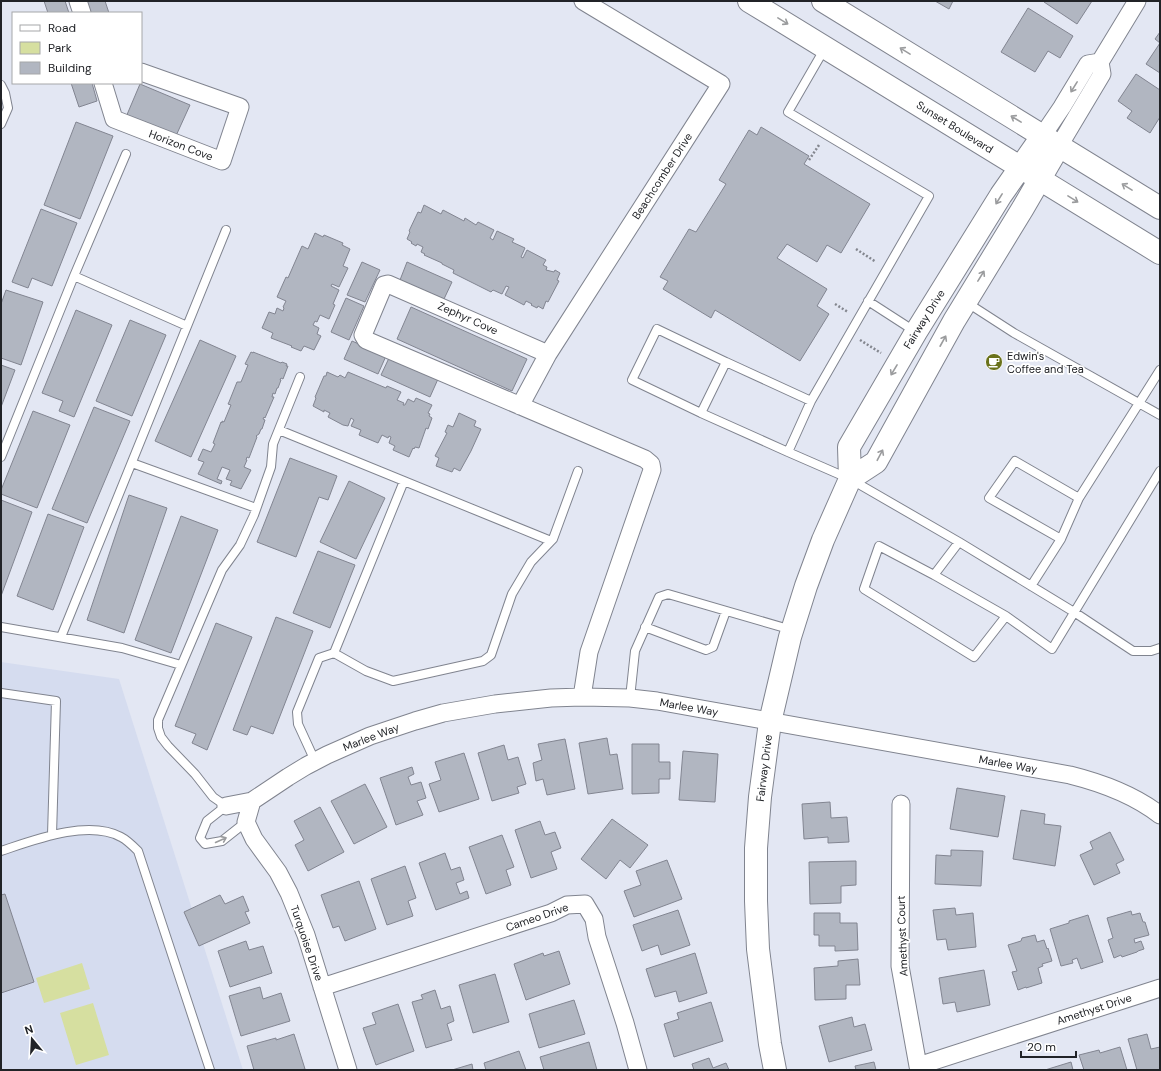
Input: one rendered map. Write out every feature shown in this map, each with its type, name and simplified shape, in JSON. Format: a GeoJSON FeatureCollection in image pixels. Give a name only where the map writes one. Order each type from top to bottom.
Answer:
{"type":"FeatureCollection","features":[{"type":"Feature","properties":{"kind":"street"},"geometry":{"type":"LineString","coordinates":[[78,1],[82,12]]}},
{"type":"Feature","properties":{"kind":"street","name":"Beachcomber Drive"},"geometry":{"type":"LineString","coordinates":[[520,406],[548,354],[721,84],[583,1]]}},
{"type":"Feature","properties":{"kind":"street","name":"Sunset Boulevard"},"geometry":{"type":"LineString","coordinates":[[749,1],[1160,253]]}},
{"type":"Feature","properties":{"kind":"street"},"geometry":{"type":"LineString","coordinates":[[823,1],[1160,208]]}},
{"type":"Feature","properties":{"kind":"street"},"geometry":{"type":"LineString","coordinates":[[850,479],[876,462],[965,302],[1040,179],[1062,107],[1088,64],[1100,62],[1137,1]]}},
{"type":"Feature","properties":{"kind":"street","name":"Horizon Cove"},"geometry":{"type":"LineString","coordinates":[[103,84],[114,119],[222,161],[240,107],[142,72]]}},
{"type":"Feature","properties":{"kind":"street","name":"Fairway Drive"},"geometry":{"type":"LineString","coordinates":[[774,1070],[758,949],[756,848],[760,797],[770,722],[793,630],[806,586],[822,540],[850,479],[849,448],[916,332],[1001,195],[1021,167],[1051,140]]}},
{"type":"Feature","properties":{"kind":"street","name":"Zephyr Cove"},"geometry":{"type":"LineString","coordinates":[[520,406],[366,340],[362,335],[384,285],[388,284],[548,354]]}},
{"type":"Feature","properties":{"kind":"street"},"geometry":{"type":"LineString","coordinates":[[520,406],[645,459],[651,464],[652,470],[589,652],[582,697]]}},
{"type":"Feature","properties":{"kind":"street","name":"Marlee Way"},"geometry":{"type":"LineString","coordinates":[[226,806],[252,801],[315,761],[370,736],[415,721],[443,713],[495,704],[551,698],[582,697],[630,698],[686,706],[1070,775],[1119,791],[1134,798],[1160,815]]}},
{"type":"Feature","properties":{"kind":"street"},"geometry":{"type":"LineString","coordinates":[[246,822],[252,801]]}},
{"type":"Feature","properties":{"kind":"street","name":"Amethyst Court"},"geometry":{"type":"LineString","coordinates":[[901,804],[900,966],[918,1068]]}},
{"type":"Feature","properties":{"kind":"street","name":"Turquoise Drive"},"geometry":{"type":"LineString","coordinates":[[246,822],[254,839],[278,872],[289,893],[306,935],[348,1070]]}},
{"type":"Feature","properties":{"kind":"street","name":"Cameo Drive"},"geometry":{"type":"LineString","coordinates":[[322,987],[551,913],[567,905],[585,904],[594,919],[597,937],[625,1023],[638,1070]]}},
{"type":"Feature","properties":{"kind":"street","name":"Amethyst Drive"},"geometry":{"type":"LineString","coordinates":[[918,1068],[1160,988]]}},
{"type":"Feature","properties":{"kind":"lane"},"geometry":{"type":"LineString","coordinates":[[788,452],[811,401],[930,196],[788,112],[826,48]]}},
{"type":"Feature","properties":{"kind":"lane"},"geometry":{"type":"LineString","coordinates":[[1,85],[5,93],[8,108],[1,124]]}},
{"type":"Feature","properties":{"kind":"lane"},"geometry":{"type":"LineString","coordinates":[[1,456],[74,276],[126,154]]}},
{"type":"Feature","properties":{"kind":"lane"},"geometry":{"type":"LineString","coordinates":[[62,637],[226,230]]}},
{"type":"Feature","properties":{"kind":"lane"},"geometry":{"type":"LineString","coordinates":[[74,276],[187,326]]}},
{"type":"Feature","properties":{"kind":"lane"},"geometry":{"type":"LineString","coordinates":[[868,301],[916,332]]}},
{"type":"Feature","properties":{"kind":"lane"},"geometry":{"type":"LineString","coordinates":[[965,302],[1014,333],[1160,415]]}},
{"type":"Feature","properties":{"kind":"lane"},"geometry":{"type":"LineString","coordinates":[[811,401],[656,329],[632,380],[701,413],[850,479],[959,542],[1074,612],[1133,651],[1151,651],[1160,648]]}},
{"type":"Feature","properties":{"kind":"lane"},"geometry":{"type":"LineString","coordinates":[[701,413],[726,362]]}},
{"type":"Feature","properties":{"kind":"lane"},"geometry":{"type":"LineString","coordinates":[[1031,586],[1061,539],[1079,498],[1160,370]]}},
{"type":"Feature","properties":{"kind":"lane"},"geometry":{"type":"LineString","coordinates":[[246,822],[222,841],[205,844],[200,838],[207,821],[226,806],[213,798],[195,774],[168,746],[161,737],[158,728],[158,720],[222,570],[240,545],[256,508],[271,467],[273,444],[300,377]]}},
{"type":"Feature","properties":{"kind":"lane"},"geometry":{"type":"LineString","coordinates":[[279,430],[551,541]]}},
{"type":"Feature","properties":{"kind":"lane"},"geometry":{"type":"LineString","coordinates":[[1061,539],[989,498],[1014,461],[1079,498]]}},
{"type":"Feature","properties":{"kind":"lane"},"geometry":{"type":"LineString","coordinates":[[132,463],[256,508]]}},
{"type":"Feature","properties":{"kind":"lane"},"geometry":{"type":"LineString","coordinates":[[315,761],[298,724],[298,712],[319,658],[334,653],[366,671],[393,681],[483,661],[491,655],[516,588],[531,562],[553,539],[578,471]]}},
{"type":"Feature","properties":{"kind":"lane"},"geometry":{"type":"LineString","coordinates":[[1006,616],[974,657],[864,589],[879,546],[1006,616],[1052,650],[1160,471]]}},
{"type":"Feature","properties":{"kind":"lane"},"geometry":{"type":"LineString","coordinates":[[334,653],[404,481]]}},
{"type":"Feature","properties":{"kind":"lane"},"geometry":{"type":"LineString","coordinates":[[934,575],[959,542]]}},
{"type":"Feature","properties":{"kind":"lane"},"geometry":{"type":"LineString","coordinates":[[630,698],[635,651],[659,597],[668,594],[793,630]]}},
{"type":"Feature","properties":{"kind":"lane"},"geometry":{"type":"LineString","coordinates":[[645,627],[706,650],[713,648],[726,610]]}},
{"type":"Feature","properties":{"kind":"lane"},"geometry":{"type":"LineString","coordinates":[[1,626],[122,648],[181,665]]}},
{"type":"Feature","properties":{"kind":"lane"},"geometry":{"type":"LineString","coordinates":[[1,693],[56,701],[52,835]]}},
{"type":"Feature","properties":{"kind":"lane"},"geometry":{"type":"LineString","coordinates":[[1,851],[52,835],[82,830],[105,831],[122,837],[138,851],[210,1070]]}},
{"type":"Feature","properties":{"kind":"path"},"geometry":{"type":"LineString","coordinates":[[810,160],[825,134]]}},
{"type":"Feature","properties":{"kind":"path"},"geometry":{"type":"LineString","coordinates":[[856,249],[887,268]]}},
{"type":"Feature","properties":{"kind":"path"},"geometry":{"type":"LineString","coordinates":[[870,346],[882,354]]}},
{"type":"Feature","properties":{"kind":"shaded area"},"geometry":{"type":"Polygon","coordinates":[[[1,662],[119,679],[243,1070],[1,1070],[1,662]]]}},
{"type":"Feature","properties":{"kind":"green space"},"geometry":{"type":"Polygon","coordinates":[[[82,963],[90,989],[44,1003],[36,978],[82,963]]]}},
{"type":"Feature","properties":{"kind":"green space"},"geometry":{"type":"Polygon","coordinates":[[[93,1003],[109,1055],[76,1065],[60,1013],[93,1003]]]}},
{"type":"Feature","properties":{"kind":"building"},"geometry":{"type":"Polygon","coordinates":[[[44,1],[65,1],[69,12],[48,12],[44,1]]]}},
{"type":"Feature","properties":{"kind":"building"},"geometry":{"type":"Polygon","coordinates":[[[85,1],[105,1],[109,12],[89,12],[85,1]]]}},
{"type":"Feature","properties":{"kind":"building"},"geometry":{"type":"Polygon","coordinates":[[[935,1],[953,1],[949,9],[935,1]]]}},
{"type":"Feature","properties":{"kind":"building"},"geometry":{"type":"Polygon","coordinates":[[[1044,1],[1092,1],[1077,24],[1044,1]]]}},
{"type":"Feature","properties":{"kind":"building"},"geometry":{"type":"Polygon","coordinates":[[[1028,8],[1073,36],[1060,58],[1048,51],[1035,72],[1001,52],[1028,8]]]}},
{"type":"Feature","properties":{"kind":"building"},"geometry":{"type":"Polygon","coordinates":[[[1160,32],[1160,43],[1155,39],[1160,32]]]}},
{"type":"Feature","properties":{"kind":"building"},"geometry":{"type":"Polygon","coordinates":[[[1160,43],[1160,73],[1146,64],[1160,43]]]}},
{"type":"Feature","properties":{"kind":"building"},"geometry":{"type":"Polygon","coordinates":[[[1136,74],[1160,90],[1160,117],[1150,133],[1127,118],[1132,111],[1118,101],[1136,74]]]}},
{"type":"Feature","properties":{"kind":"building"},"geometry":{"type":"Polygon","coordinates":[[[71,84],[92,84],[97,101],[79,107],[71,84]]]}},
{"type":"Feature","properties":{"kind":"building"},"geometry":{"type":"Polygon","coordinates":[[[140,84],[190,105],[175,138],[126,117],[140,84]]]}},
{"type":"Feature","properties":{"kind":"building"},"geometry":{"type":"Polygon","coordinates":[[[76,122],[113,136],[80,219],[44,205],[76,122]]]}},
{"type":"Feature","properties":{"kind":"building"},"geometry":{"type":"Polygon","coordinates":[[[761,127],[809,156],[804,164],[870,204],[841,253],[827,245],[817,262],[787,244],[777,258],[827,289],[817,306],[829,314],[800,361],[715,310],[711,318],[663,289],[668,281],[660,277],[689,229],[696,232],[726,184],[719,180],[749,130],[757,135],[761,127]]]}},
{"type":"Feature","properties":{"kind":"building"},"geometry":{"type":"Polygon","coordinates":[[[424,205],[441,214],[443,210],[464,221],[465,218],[476,225],[478,222],[494,230],[490,238],[493,240],[497,231],[514,239],[512,242],[525,248],[521,257],[523,258],[527,250],[546,260],[543,265],[547,267],[546,270],[554,272],[555,270],[560,273],[557,280],[559,281],[548,302],[546,301],[543,309],[538,306],[537,308],[526,301],[524,305],[505,295],[509,287],[506,286],[502,294],[493,290],[491,292],[453,273],[454,270],[424,255],[425,254],[421,252],[423,247],[417,244],[416,246],[407,239],[418,212],[421,213],[424,205]]]}},
{"type":"Feature","properties":{"kind":"building"},"geometry":{"type":"Polygon","coordinates":[[[41,209],[77,223],[52,286],[32,278],[28,288],[12,282],[41,209]]]}},
{"type":"Feature","properties":{"kind":"building"},"geometry":{"type":"Polygon","coordinates":[[[315,233],[343,243],[342,245],[350,249],[343,266],[348,268],[339,287],[332,284],[331,286],[339,290],[329,319],[320,315],[317,322],[315,321],[313,325],[319,328],[317,334],[321,336],[314,350],[304,346],[301,351],[271,338],[273,333],[262,328],[269,312],[275,314],[277,308],[283,311],[286,301],[277,297],[286,277],[288,278],[302,246],[308,249],[315,233]]]}},
{"type":"Feature","properties":{"kind":"building"},"geometry":{"type":"Polygon","coordinates":[[[362,262],[380,270],[365,302],[347,295],[362,262]]]}},
{"type":"Feature","properties":{"kind":"building"},"geometry":{"type":"Polygon","coordinates":[[[407,262],[452,282],[444,299],[400,280],[407,262]]]}},
{"type":"Feature","properties":{"kind":"building"},"geometry":{"type":"Polygon","coordinates":[[[6,290],[43,302],[21,365],[1,358],[1,304],[6,290]]]}},
{"type":"Feature","properties":{"kind":"building"},"geometry":{"type":"Polygon","coordinates":[[[346,298],[364,306],[349,340],[331,332],[346,298]]]}},
{"type":"Feature","properties":{"kind":"building"},"geometry":{"type":"Polygon","coordinates":[[[411,307],[527,359],[512,391],[397,339],[411,307]]]}},
{"type":"Feature","properties":{"kind":"building"},"geometry":{"type":"Polygon","coordinates":[[[76,310],[112,325],[74,417],[59,411],[63,401],[42,393],[76,310]]]}},
{"type":"Feature","properties":{"kind":"building"},"geometry":{"type":"Polygon","coordinates":[[[130,320],[166,335],[132,416],[96,401],[130,320]]]}},
{"type":"Feature","properties":{"kind":"building"},"geometry":{"type":"Polygon","coordinates":[[[200,340],[236,356],[191,457],[155,441],[200,340]]]}},
{"type":"Feature","properties":{"kind":"building"},"geometry":{"type":"Polygon","coordinates":[[[352,341],[386,356],[378,374],[344,359],[352,341]]]}},
{"type":"Feature","properties":{"kind":"building"},"geometry":{"type":"Polygon","coordinates":[[[251,352],[281,363],[282,362],[288,366],[283,379],[281,378],[280,380],[275,394],[273,393],[272,397],[274,397],[265,418],[264,417],[263,419],[265,420],[262,429],[256,436],[257,437],[249,458],[247,457],[244,467],[251,470],[241,489],[230,485],[232,481],[226,479],[230,470],[222,467],[217,479],[222,481],[221,484],[198,474],[204,462],[198,460],[203,449],[211,452],[215,444],[213,443],[221,422],[224,422],[231,405],[228,404],[237,382],[241,382],[248,365],[245,364],[251,352]]]}},
{"type":"Feature","properties":{"kind":"building"},"geometry":{"type":"Polygon","coordinates":[[[389,358],[438,379],[430,397],[381,375],[389,358]]]}},
{"type":"Feature","properties":{"kind":"building"},"geometry":{"type":"Polygon","coordinates":[[[1,365],[15,370],[1,407],[1,365]]]}},
{"type":"Feature","properties":{"kind":"building"},"geometry":{"type":"Polygon","coordinates":[[[327,372],[338,377],[340,375],[345,378],[348,372],[386,388],[387,386],[401,392],[397,400],[404,403],[403,405],[405,405],[408,399],[414,402],[416,398],[432,405],[428,413],[432,418],[428,429],[426,428],[419,448],[413,448],[409,457],[393,450],[395,446],[389,443],[391,437],[389,436],[388,438],[382,435],[378,443],[359,435],[361,430],[351,426],[354,420],[351,418],[348,426],[343,425],[328,417],[330,413],[324,410],[324,412],[313,406],[315,397],[327,372]]]}},
{"type":"Feature","properties":{"kind":"building"},"geometry":{"type":"Polygon","coordinates":[[[94,407],[130,421],[87,523],[52,509],[94,407]]]}},
{"type":"Feature","properties":{"kind":"building"},"geometry":{"type":"Polygon","coordinates":[[[33,411],[70,425],[37,508],[1,494],[1,490],[33,411]]]}},
{"type":"Feature","properties":{"kind":"building"},"geometry":{"type":"Polygon","coordinates":[[[459,413],[476,421],[474,426],[481,429],[460,471],[454,468],[452,472],[436,466],[439,458],[435,456],[447,433],[445,432],[448,425],[453,427],[459,413]]]}},
{"type":"Feature","properties":{"kind":"building"},"geometry":{"type":"Polygon","coordinates":[[[290,458],[337,476],[328,500],[319,497],[296,557],[257,542],[290,458]]]}},
{"type":"Feature","properties":{"kind":"building"},"geometry":{"type":"Polygon","coordinates":[[[349,481],[385,498],[356,559],[320,542],[349,481]]]}},
{"type":"Feature","properties":{"kind":"building"},"geometry":{"type":"Polygon","coordinates":[[[129,495],[167,508],[124,633],[87,620],[129,495]]]}},
{"type":"Feature","properties":{"kind":"building"},"geometry":{"type":"Polygon","coordinates":[[[1,500],[32,512],[1,596],[1,500]]]}},
{"type":"Feature","properties":{"kind":"building"},"geometry":{"type":"Polygon","coordinates":[[[48,514],[84,527],[53,610],[17,596],[48,514]]]}},
{"type":"Feature","properties":{"kind":"building"},"geometry":{"type":"Polygon","coordinates":[[[181,516],[218,530],[171,653],[135,640],[181,516]]]}},
{"type":"Feature","properties":{"kind":"building"},"geometry":{"type":"Polygon","coordinates":[[[318,551],[355,565],[330,628],[293,613],[318,551]]]}},
{"type":"Feature","properties":{"kind":"building"},"geometry":{"type":"Polygon","coordinates":[[[276,617],[313,631],[273,734],[251,726],[247,735],[233,730],[276,617]]]}},
{"type":"Feature","properties":{"kind":"building"},"geometry":{"type":"Polygon","coordinates":[[[216,623],[252,637],[207,750],[192,743],[196,734],[175,726],[216,623]]]}},
{"type":"Feature","properties":{"kind":"building"},"geometry":{"type":"Polygon","coordinates":[[[607,738],[610,755],[617,754],[623,789],[588,794],[579,743],[607,738]]]}},
{"type":"Feature","properties":{"kind":"building"},"geometry":{"type":"Polygon","coordinates":[[[565,739],[575,789],[547,795],[543,779],[536,781],[533,763],[542,760],[538,744],[565,739]]]}},
{"type":"Feature","properties":{"kind":"building"},"geometry":{"type":"Polygon","coordinates":[[[632,744],[659,744],[659,762],[670,762],[670,779],[659,779],[659,793],[632,794],[632,744]]]}},
{"type":"Feature","properties":{"kind":"building"},"geometry":{"type":"Polygon","coordinates":[[[504,745],[508,760],[518,757],[526,784],[517,787],[519,793],[492,801],[478,753],[504,745]]]}},
{"type":"Feature","properties":{"kind":"building"},"geometry":{"type":"Polygon","coordinates":[[[683,751],[718,754],[715,802],[679,800],[683,751]]]}},
{"type":"Feature","properties":{"kind":"building"},"geometry":{"type":"Polygon","coordinates":[[[464,753],[479,799],[439,812],[429,784],[441,780],[435,762],[464,753]]]}},
{"type":"Feature","properties":{"kind":"building"},"geometry":{"type":"Polygon","coordinates":[[[412,767],[414,774],[408,777],[411,785],[421,782],[426,798],[417,801],[423,815],[396,825],[380,778],[412,767]]]}},
{"type":"Feature","properties":{"kind":"building"},"geometry":{"type":"Polygon","coordinates":[[[365,784],[387,827],[354,844],[331,801],[365,784]]]}},
{"type":"Feature","properties":{"kind":"building"},"geometry":{"type":"Polygon","coordinates":[[[957,788],[1005,796],[998,837],[950,829],[957,788]]]}},
{"type":"Feature","properties":{"kind":"building"},"geometry":{"type":"Polygon","coordinates":[[[830,802],[831,818],[847,817],[849,842],[828,843],[828,837],[804,839],[802,804],[830,802]]]}},
{"type":"Feature","properties":{"kind":"building"},"geometry":{"type":"Polygon","coordinates":[[[320,807],[344,852],[308,871],[295,845],[304,840],[294,821],[320,807]]]}},
{"type":"Feature","properties":{"kind":"building"},"geometry":{"type":"Polygon","coordinates":[[[1021,810],[1045,814],[1044,824],[1061,826],[1055,866],[1013,859],[1021,810]]]}},
{"type":"Feature","properties":{"kind":"building"},"geometry":{"type":"Polygon","coordinates":[[[612,819],[648,845],[630,868],[620,860],[606,879],[581,859],[612,819]]]}},
{"type":"Feature","properties":{"kind":"building"},"geometry":{"type":"Polygon","coordinates":[[[540,821],[545,835],[555,832],[561,848],[551,852],[557,869],[531,878],[515,830],[540,821]]]}},
{"type":"Feature","properties":{"kind":"building"},"geometry":{"type":"Polygon","coordinates":[[[1110,832],[1124,860],[1116,864],[1120,873],[1094,885],[1080,855],[1093,849],[1090,842],[1110,832]]]}},
{"type":"Feature","properties":{"kind":"building"},"geometry":{"type":"Polygon","coordinates":[[[502,835],[514,867],[506,870],[511,885],[486,894],[469,847],[502,835]]]}},
{"type":"Feature","properties":{"kind":"building"},"geometry":{"type":"Polygon","coordinates":[[[951,850],[983,851],[981,886],[935,884],[936,855],[951,856],[951,850]]]}},
{"type":"Feature","properties":{"kind":"building"},"geometry":{"type":"Polygon","coordinates":[[[445,853],[451,870],[460,867],[464,880],[456,883],[460,894],[467,891],[469,898],[436,910],[419,863],[445,853]]]}},
{"type":"Feature","properties":{"kind":"building"},"geometry":{"type":"Polygon","coordinates":[[[667,860],[682,899],[634,917],[624,891],[641,885],[636,871],[667,860]]]}},
{"type":"Feature","properties":{"kind":"building"},"geometry":{"type":"Polygon","coordinates":[[[856,861],[856,885],[841,886],[841,903],[810,904],[809,862],[856,861]]]}},
{"type":"Feature","properties":{"kind":"building"},"geometry":{"type":"Polygon","coordinates":[[[405,866],[416,898],[408,901],[413,916],[387,925],[371,879],[405,866]]]}},
{"type":"Feature","properties":{"kind":"building"},"geometry":{"type":"Polygon","coordinates":[[[359,881],[376,929],[345,941],[339,926],[333,928],[321,895],[359,881]]]}},
{"type":"Feature","properties":{"kind":"building"},"geometry":{"type":"Polygon","coordinates":[[[5,894],[34,982],[1,993],[1,895],[5,894]]]}},
{"type":"Feature","properties":{"kind":"building"},"geometry":{"type":"Polygon","coordinates":[[[220,895],[225,904],[243,896],[249,911],[245,912],[250,923],[199,946],[184,912],[220,895]]]}},
{"type":"Feature","properties":{"kind":"building"},"geometry":{"type":"Polygon","coordinates":[[[955,908],[956,915],[973,913],[976,947],[948,950],[946,939],[937,940],[933,910],[955,908]]]}},
{"type":"Feature","properties":{"kind":"building"},"geometry":{"type":"Polygon","coordinates":[[[678,910],[690,945],[661,955],[658,945],[642,951],[633,925],[678,910]]]}},
{"type":"Feature","properties":{"kind":"building"},"geometry":{"type":"Polygon","coordinates":[[[1131,911],[1132,915],[1140,913],[1143,922],[1145,922],[1149,935],[1134,939],[1135,943],[1141,941],[1144,949],[1122,957],[1121,955],[1114,958],[1108,940],[1113,938],[1107,918],[1131,911]]]}},
{"type":"Feature","properties":{"kind":"building"},"geometry":{"type":"Polygon","coordinates":[[[814,913],[840,913],[840,923],[857,923],[858,950],[835,951],[835,946],[819,946],[819,935],[814,935],[814,913]]]}},
{"type":"Feature","properties":{"kind":"building"},"geometry":{"type":"Polygon","coordinates":[[[1088,915],[1103,962],[1081,969],[1077,958],[1072,960],[1073,963],[1061,966],[1050,929],[1088,915]]]}},
{"type":"Feature","properties":{"kind":"building"},"geometry":{"type":"Polygon","coordinates":[[[1035,935],[1037,942],[1044,940],[1052,961],[1042,964],[1043,966],[1038,968],[1042,983],[1018,990],[1012,972],[1017,971],[1008,945],[1021,941],[1022,938],[1035,935]]]}},
{"type":"Feature","properties":{"kind":"building"},"geometry":{"type":"Polygon","coordinates":[[[246,941],[249,950],[263,946],[272,973],[230,987],[218,951],[246,941]]]}},
{"type":"Feature","properties":{"kind":"building"},"geometry":{"type":"Polygon","coordinates":[[[559,951],[570,984],[526,1000],[514,964],[543,953],[544,956],[559,951]]]}},
{"type":"Feature","properties":{"kind":"building"},"geometry":{"type":"Polygon","coordinates":[[[695,953],[707,993],[679,1002],[676,991],[655,997],[646,969],[695,953]]]}},
{"type":"Feature","properties":{"kind":"building"},"geometry":{"type":"Polygon","coordinates":[[[858,959],[860,985],[846,985],[846,999],[815,1000],[814,968],[838,966],[838,961],[858,959]]]}},
{"type":"Feature","properties":{"kind":"building"},"geometry":{"type":"Polygon","coordinates":[[[984,970],[990,1005],[957,1012],[955,1002],[943,1004],[939,978],[984,970]]]}},
{"type":"Feature","properties":{"kind":"building"},"geometry":{"type":"Polygon","coordinates":[[[495,974],[509,1022],[473,1033],[459,985],[495,974]]]}},
{"type":"Feature","properties":{"kind":"building"},"geometry":{"type":"Polygon","coordinates":[[[260,987],[263,999],[281,993],[290,1021],[241,1036],[229,996],[260,987]]]}},
{"type":"Feature","properties":{"kind":"building"},"geometry":{"type":"Polygon","coordinates":[[[435,990],[441,1009],[450,1006],[454,1021],[447,1024],[452,1040],[426,1048],[412,1002],[423,999],[421,995],[435,990]]]}},
{"type":"Feature","properties":{"kind":"building"},"geometry":{"type":"Polygon","coordinates":[[[574,1000],[585,1034],[539,1048],[529,1014],[574,1000]]]}},
{"type":"Feature","properties":{"kind":"building"},"geometry":{"type":"Polygon","coordinates":[[[711,1002],[723,1041],[674,1057],[664,1024],[679,1019],[677,1013],[711,1002]]]}},
{"type":"Feature","properties":{"kind":"building"},"geometry":{"type":"Polygon","coordinates":[[[398,1004],[414,1051],[376,1065],[363,1028],[376,1024],[372,1013],[398,1004]]]}},
{"type":"Feature","properties":{"kind":"building"},"geometry":{"type":"Polygon","coordinates":[[[852,1017],[854,1027],[865,1024],[872,1050],[829,1062],[819,1026],[852,1017]]]}},
{"type":"Feature","properties":{"kind":"building"},"geometry":{"type":"Polygon","coordinates":[[[294,1034],[305,1069],[254,1070],[247,1046],[276,1038],[276,1040],[294,1034]]]}},
{"type":"Feature","properties":{"kind":"building"},"geometry":{"type":"Polygon","coordinates":[[[1147,1034],[1151,1049],[1160,1047],[1160,1070],[1137,1070],[1128,1039],[1147,1034]]]}},
{"type":"Feature","properties":{"kind":"building"},"geometry":{"type":"Polygon","coordinates":[[[589,1042],[597,1070],[544,1070],[540,1057],[589,1042]]]}},
{"type":"Feature","properties":{"kind":"building"},"geometry":{"type":"Polygon","coordinates":[[[1120,1047],[1127,1070],[1084,1070],[1079,1055],[1099,1050],[1100,1053],[1120,1047]]]}},
{"type":"Feature","properties":{"kind":"building"},"geometry":{"type":"Polygon","coordinates":[[[519,1051],[526,1070],[486,1070],[484,1063],[519,1051]]]}},
{"type":"Feature","properties":{"kind":"building"},"geometry":{"type":"Polygon","coordinates":[[[709,1058],[713,1068],[726,1063],[729,1070],[694,1070],[692,1064],[709,1058]]]}},
{"type":"Feature","properties":{"kind":"building"},"geometry":{"type":"Polygon","coordinates":[[[874,1062],[876,1070],[856,1070],[855,1066],[874,1062]]]}},
{"type":"Feature","properties":{"kind":"building"},"geometry":{"type":"Polygon","coordinates":[[[1071,1062],[1073,1070],[1045,1070],[1071,1062]]]}},
{"type":"Feature","properties":{"kind":"building"},"geometry":{"type":"Polygon","coordinates":[[[472,1064],[473,1070],[452,1070],[472,1064]]]}},
{"type":"Feature","properties":{"kind":"place","name":"Edwin's Coffee and Tea"},"geometry":{"type":"Point","coordinates":[994,362]}}]}
